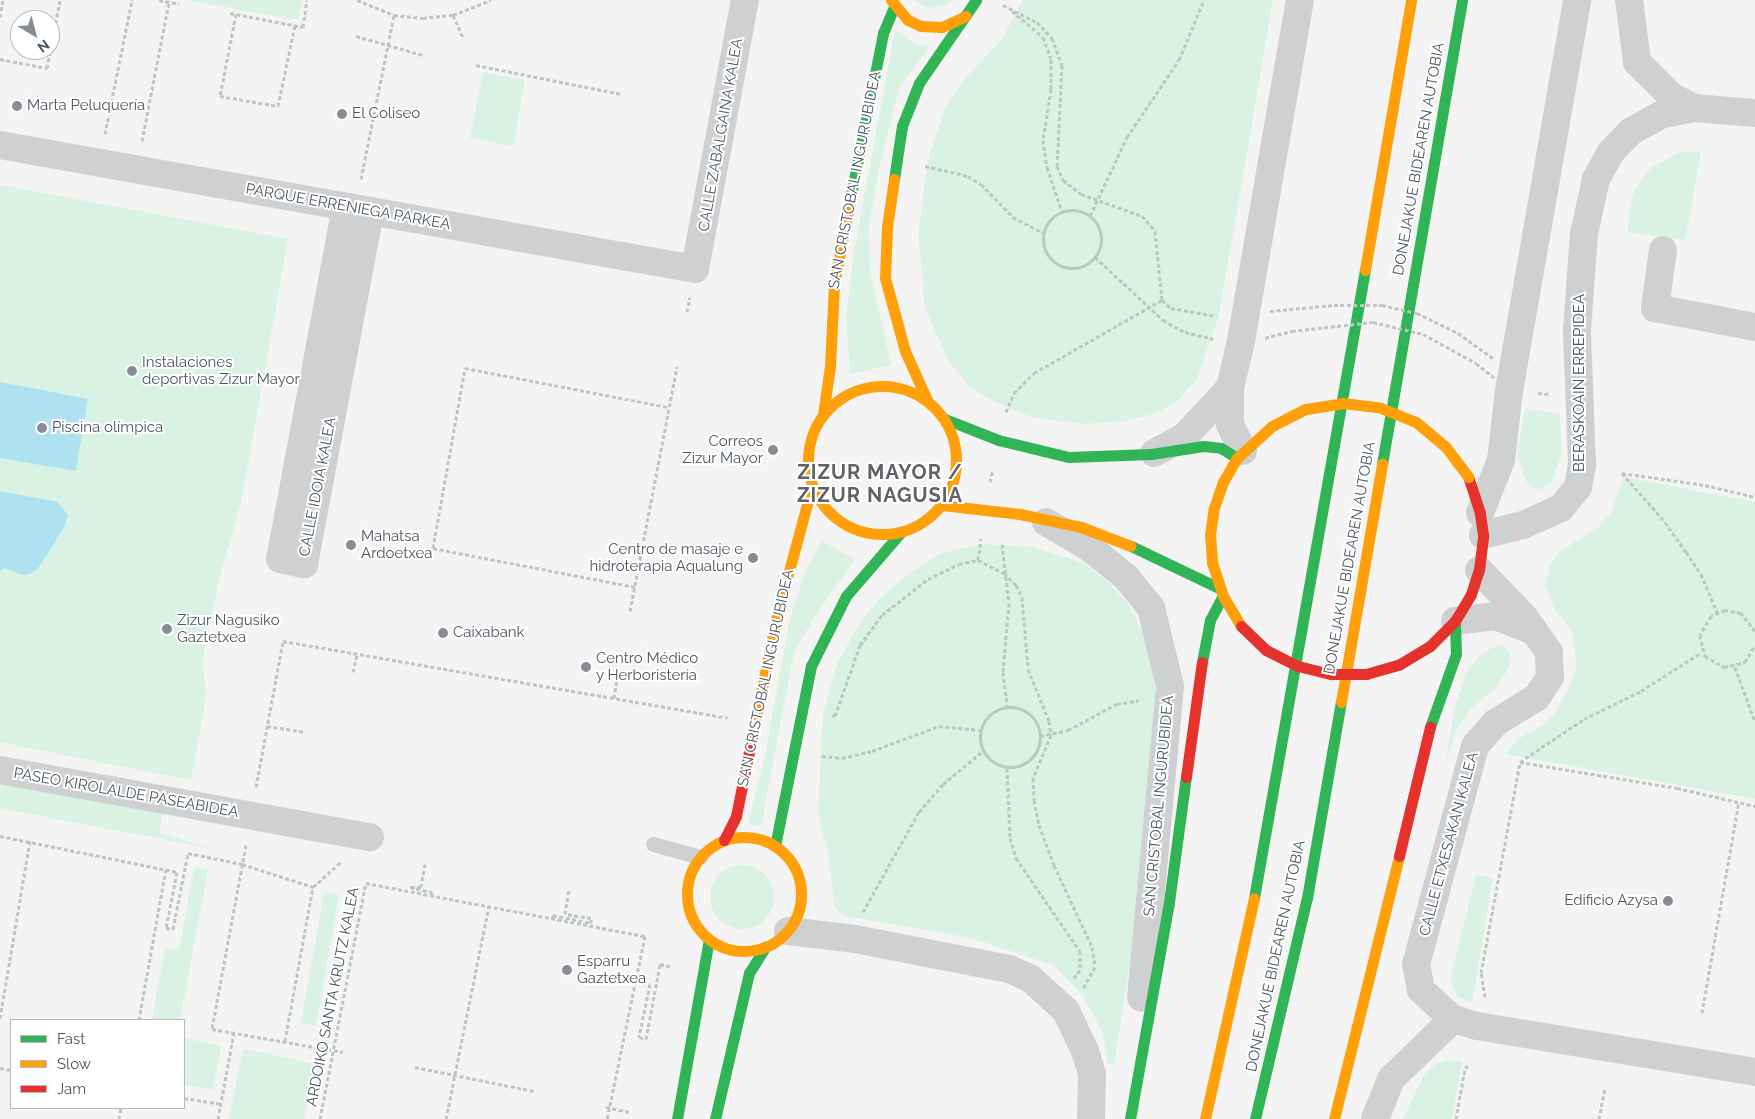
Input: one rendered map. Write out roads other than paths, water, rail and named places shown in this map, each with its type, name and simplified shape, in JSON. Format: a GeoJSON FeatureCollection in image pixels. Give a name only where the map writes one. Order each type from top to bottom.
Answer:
{"type":"FeatureCollection","features":[{"type":"Feature","properties":{"kind":"main road"},"geometry":{"type":"LineString","coordinates":[[927,400],[902,388],[877,386],[847,394],[823,415],[810,439],[808,468],[812,486],[826,510],[844,524],[869,534],[901,532],[928,519],[942,505],[956,470],[955,442],[945,419],[927,400],[905,351],[885,278],[887,226],[902,126],[919,83],[976,0]]}},
{"type":"Feature","properties":{"kind":"main road"},"geometry":{"type":"LineString","coordinates":[[1205,1119],[1266,841],[1411,0]]}},
{"type":"Feature","properties":{"kind":"main road","name":"DONEJAKUE BIDEAREN AUTOBIA"},"geometry":{"type":"LineString","coordinates":[[1255,1119],[1307,898],[1462,0]]}},
{"type":"Feature","properties":{"kind":"main road"},"geometry":{"type":"LineString","coordinates":[[893,3],[908,20],[921,26],[942,27],[966,16]]}},
{"type":"Feature","properties":{"kind":"main road","name":"SAN CRISTOBAL INGURUBIDEA"},"geometry":{"type":"LineString","coordinates":[[823,415],[830,366],[834,284],[883,33],[893,3]]}},
{"type":"Feature","properties":{"kind":"main road"},"geometry":{"type":"LineString","coordinates":[[1334,405],[1381,408],[1423,428],[1446,446],[1468,477],[1481,524],[1479,570],[1471,594],[1455,621],[1430,646],[1400,664],[1366,674],[1331,674],[1298,666],[1274,654],[1241,626],[1221,592],[1212,562],[1213,517],[1224,482],[1240,455],[1272,426],[1306,410],[1334,405]]}},
{"type":"Feature","properties":{"kind":"main road"},"geometry":{"type":"LineString","coordinates":[[945,419],[998,440],[1069,457],[1151,454],[1203,446],[1221,448],[1240,455]]}},
{"type":"Feature","properties":{"kind":"main road","name":"SAN CRISTOBAL INGURUBIDEA"},"geometry":{"type":"LineString","coordinates":[[724,840],[736,816],[776,619],[812,486]]}},
{"type":"Feature","properties":{"kind":"main road","name":"SAN CRISTOBAL INGURUBIDEA"},"geometry":{"type":"LineString","coordinates":[[942,505],[1040,519],[1080,527],[1156,555],[1221,592]]}},
{"type":"Feature","properties":{"kind":"main road"},"geometry":{"type":"LineString","coordinates":[[775,846],[811,666],[846,596],[901,532]]}},
{"type":"Feature","properties":{"kind":"main road"},"geometry":{"type":"LineString","coordinates":[[1129,1119],[1169,902],[1203,652],[1210,620],[1221,592]]}},
{"type":"Feature","properties":{"kind":"main road"},"geometry":{"type":"LineString","coordinates":[[1334,1119],[1434,713],[1456,654],[1455,621]]}},
{"type":"Feature","properties":{"kind":"main road"},"geometry":{"type":"LineString","coordinates":[[750,837],[775,846],[793,865],[801,884],[800,906],[788,931],[765,947],[745,952],[725,948],[709,940],[693,921],[687,895],[690,876],[700,857],[724,840],[750,837]]}},
{"type":"Feature","properties":{"kind":"main road"},"geometry":{"type":"LineString","coordinates":[[677,1119],[709,940]]}},
{"type":"Feature","properties":{"kind":"main road"},"geometry":{"type":"LineString","coordinates":[[714,1119],[749,973],[765,947]]}},
{"type":"Feature","properties":{"kind":"street","name":"CALLE ZABALGAINA KALEA"},"geometry":{"type":"LineString","coordinates":[[695,269],[745,0]]}},
{"type":"Feature","properties":{"kind":"street"},"geometry":{"type":"LineString","coordinates":[[1151,454],[1184,437],[1230,388],[1253,340],[1300,0]]}},
{"type":"Feature","properties":{"kind":"street"},"geometry":{"type":"LineString","coordinates":[[1481,524],[1501,460],[1509,391],[1577,0]]}},
{"type":"Feature","properties":{"kind":"street"},"geometry":{"type":"LineString","coordinates":[[1629,0],[1637,62],[1671,96],[1694,108]]}},
{"type":"Feature","properties":{"kind":"street","name":"BERASKOAIN ERREPIDEA"},"geometry":{"type":"LineString","coordinates":[[1481,524],[1523,525],[1561,508],[1578,487],[1582,464],[1577,331],[1584,234],[1596,179],[1611,152],[1630,132],[1663,114],[1694,108],[1755,113]]}},
{"type":"Feature","properties":{"kind":"street","name":"PARQUE ERRENIEGA PARKEA"},"geometry":{"type":"LineString","coordinates":[[0,145],[695,269]]}},
{"type":"Feature","properties":{"kind":"street","name":"CALLE IDOIA KALEA"},"geometry":{"type":"LineString","coordinates":[[358,209],[304,564],[280,559],[358,209]]}},
{"type":"Feature","properties":{"kind":"street"},"geometry":{"type":"LineString","coordinates":[[1663,250],[1655,308],[1755,327]]}},
{"type":"Feature","properties":{"kind":"street"},"geometry":{"type":"LineString","coordinates":[[1230,388],[1230,424],[1240,455]]}},
{"type":"Feature","properties":{"kind":"street","name":"SAN CRISTOBAL INGURUBIDEA"},"geometry":{"type":"LineString","coordinates":[[1040,519],[1090,548],[1126,577],[1152,608],[1170,686],[1129,1119]]}},
{"type":"Feature","properties":{"kind":"street","name":"CALLE ETXESAKAN KALEA"},"geometry":{"type":"LineString","coordinates":[[1453,1019],[1421,990],[1416,964],[1475,746],[1495,723],[1536,697],[1550,677],[1549,652],[1535,632],[1479,570]]}},
{"type":"Feature","properties":{"kind":"street"},"geometry":{"type":"LineString","coordinates":[[1455,621],[1495,616],[1535,632]]}},
{"type":"Feature","properties":{"kind":"street","name":"PASEO KIROLALDE PASEABIDEA"},"geometry":{"type":"LineString","coordinates":[[0,770],[370,837]]}},
{"type":"Feature","properties":{"kind":"street"},"geometry":{"type":"LineString","coordinates":[[788,931],[855,939],[1009,969],[1031,979],[1060,1005],[1085,1051],[1092,1074],[1092,1119]]}},
{"type":"Feature","properties":{"kind":"street"},"geometry":{"type":"LineString","coordinates":[[1375,1119],[1391,1079],[1453,1019],[1755,1072]]}},
{"type":"Feature","properties":{"kind":"lane"},"geometry":{"type":"LineString","coordinates":[[652,844],[700,857]]}},
{"type":"Feature","properties":{"kind":"water","name":"Piscina olímpica"},"geometry":{"type":"Polygon","coordinates":[[[0,382],[88,399],[76,471],[0,458],[0,382]]]}},
{"type":"Feature","properties":{"kind":"water"},"geometry":{"type":"Polygon","coordinates":[[[0,491],[58,502],[68,515],[65,526],[39,567],[32,573],[23,575],[4,568],[0,571],[0,491]]]}},
{"type":"Feature","properties":{"kind":"place","name":"Marta Peluquería"},"geometry":{"type":"Point","coordinates":[17,106]}},
{"type":"Feature","properties":{"kind":"place","name":"El Coliseo"},"geometry":{"type":"Point","coordinates":[342,114]}},
{"type":"Feature","properties":{"kind":"place","name":"Instalaciones deportivas Zizur Mayor"},"geometry":{"type":"Point","coordinates":[132,371]}},
{"type":"Feature","properties":{"kind":"place","name":"Piscina olímpica"},"geometry":{"type":"Point","coordinates":[42,428]}},
{"type":"Feature","properties":{"kind":"place","name":"Correos Zizur Mayor"},"geometry":{"type":"Point","coordinates":[773,450]}},
{"type":"Feature","properties":{"kind":"place","name":"Mahatsa Ardoetxea"},"geometry":{"type":"Point","coordinates":[351,545]}},
{"type":"Feature","properties":{"kind":"place","name":"Centro de masaje e hidroterapia Aqualung"},"geometry":{"type":"Point","coordinates":[753,558]}},
{"type":"Feature","properties":{"kind":"place","name":"Zizur Nagusiko Gaztetxea"},"geometry":{"type":"Point","coordinates":[167,629]}},
{"type":"Feature","properties":{"kind":"place","name":"Caixabank"},"geometry":{"type":"Point","coordinates":[443,633]}},
{"type":"Feature","properties":{"kind":"place","name":"Centro Médico y Herboristería"},"geometry":{"type":"Point","coordinates":[586,667]}},
{"type":"Feature","properties":{"kind":"place","name":"Edificio Azysa"},"geometry":{"type":"Point","coordinates":[1668,901]}},
{"type":"Feature","properties":{"kind":"place","name":"Esparru Gaztetxea"},"geometry":{"type":"Point","coordinates":[567,970]}},
{"type":"Feature","properties":{"kind":"district","name":"ZIZUR MAYOR / ZIZUR NAGUSIA"},"geometry":{"type":"Point","coordinates":[880,484]}}]}
